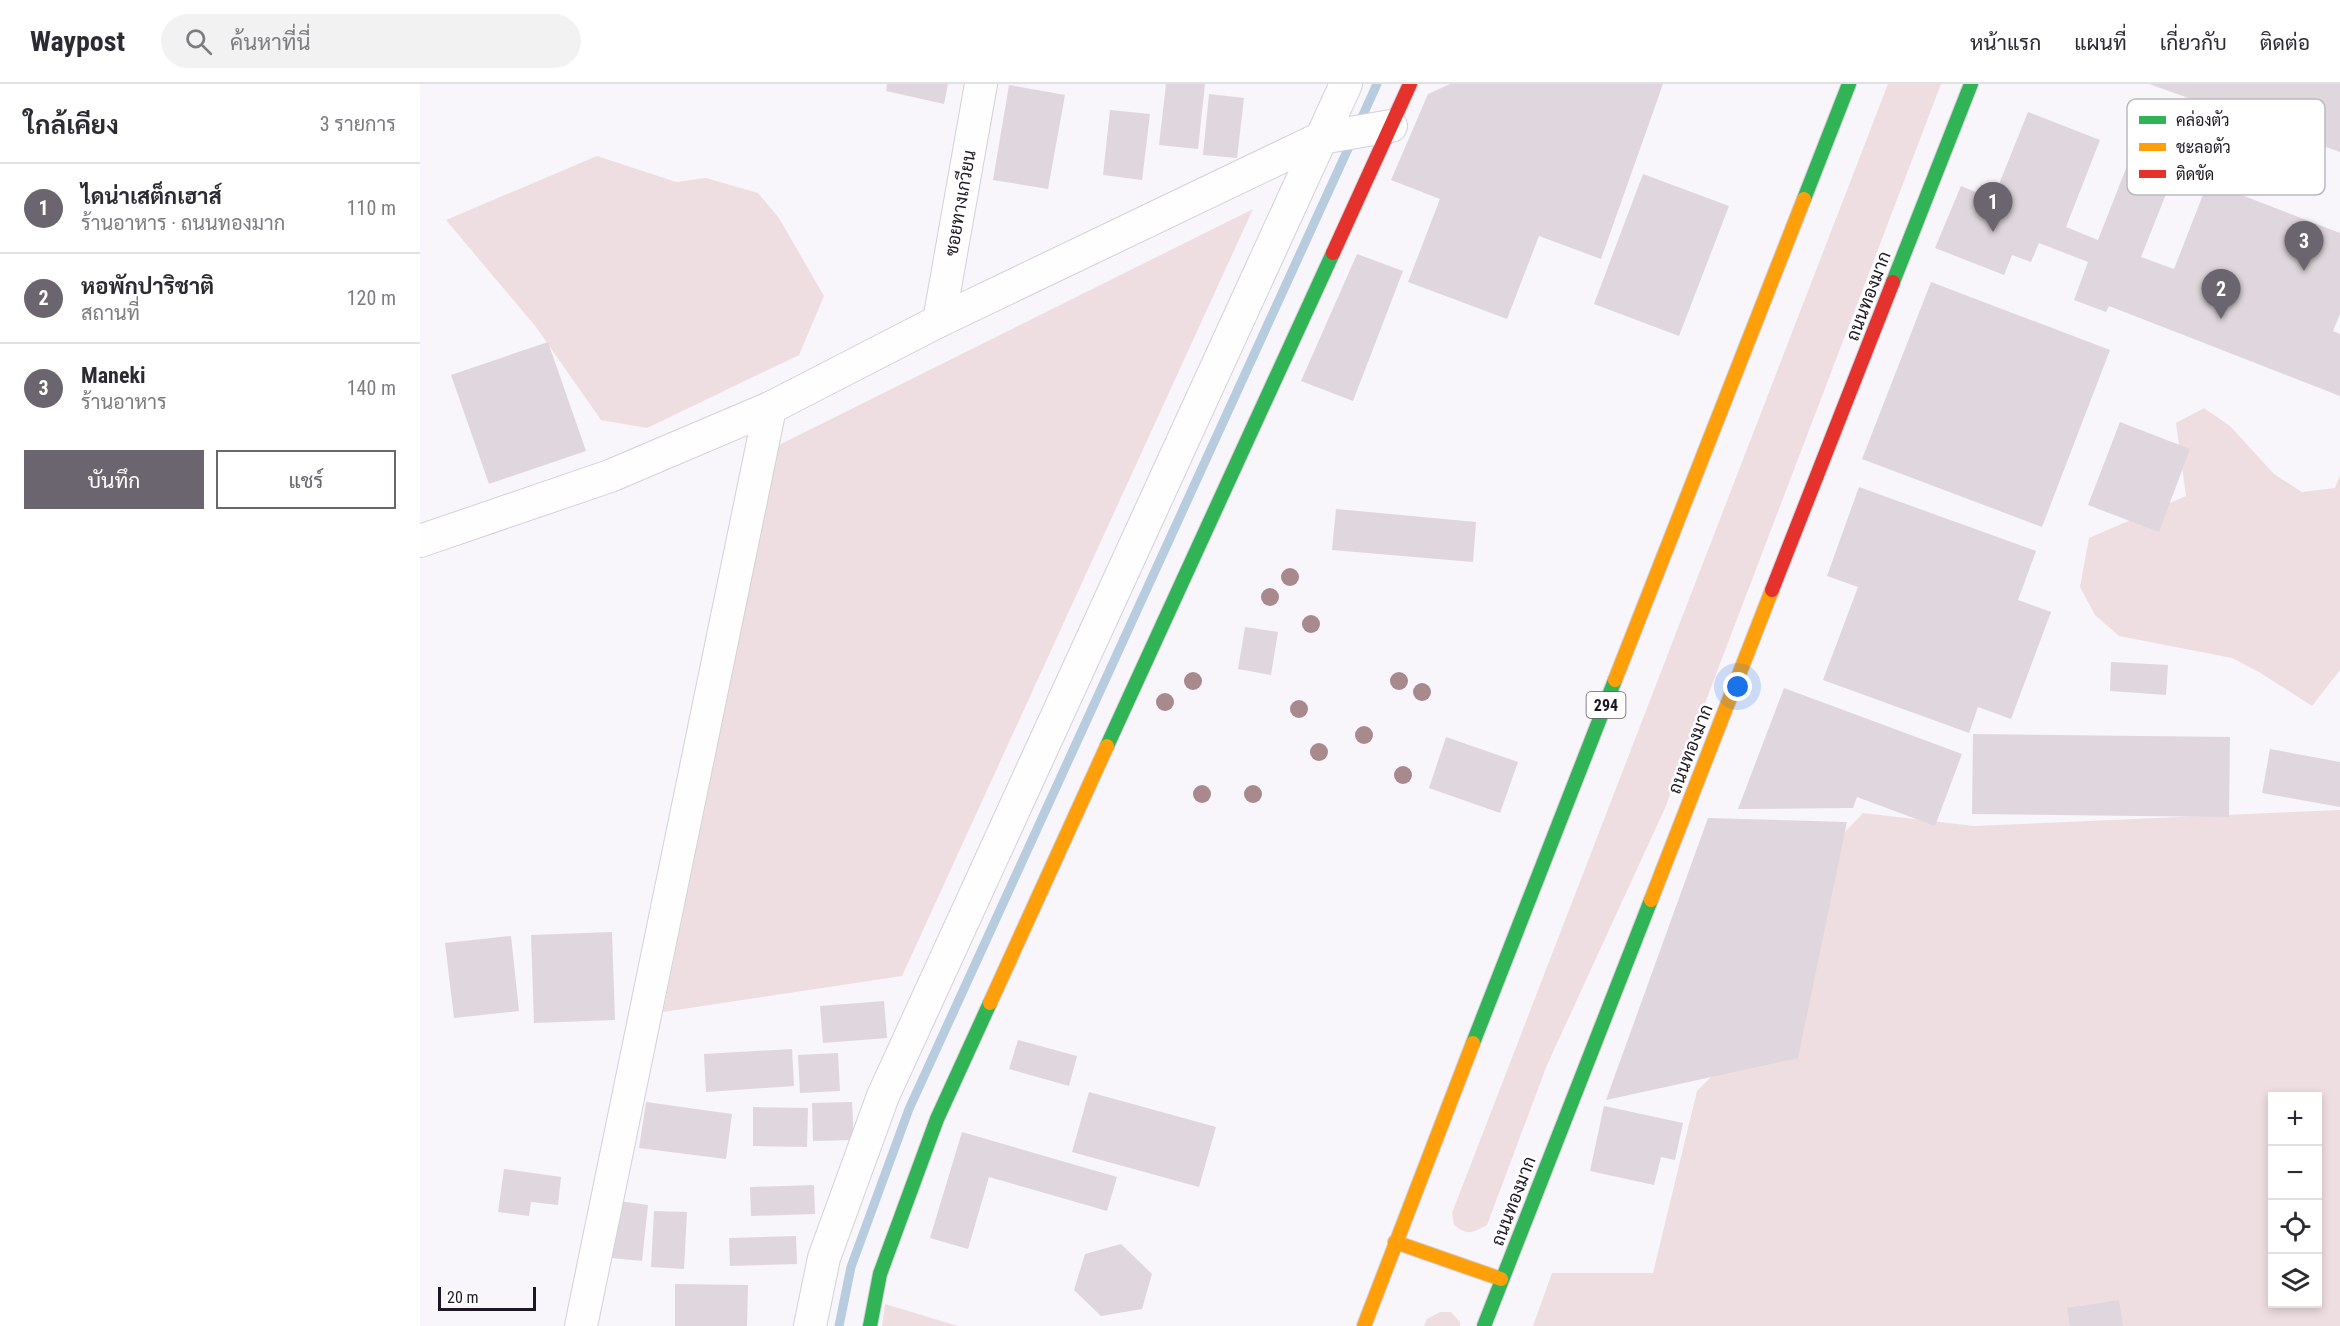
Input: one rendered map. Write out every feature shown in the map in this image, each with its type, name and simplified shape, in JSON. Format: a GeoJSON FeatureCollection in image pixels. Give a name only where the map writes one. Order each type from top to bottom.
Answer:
{"type":"FeatureCollection","features":[{"type":"Feature","properties":{"kind":"main road"},"geometry":{"type":"LineString","coordinates":[[870,1326],[880,1274],[937,1119],[1410,84]]}},
{"type":"Feature","properties":{"kind":"main road","name":"294"},"geometry":{"type":"LineString","coordinates":[[1364,1326],[1849,84]]}},
{"type":"Feature","properties":{"kind":"main road","name":"ถนนทองมาก"},"geometry":{"type":"LineString","coordinates":[[1484,1326],[1971,84]]}},
{"type":"Feature","properties":{"kind":"main road"},"geometry":{"type":"LineString","coordinates":[[1395,1242],[1501,1279]]}},
{"type":"Feature","properties":{"kind":"street","name":"ซอยทางเกวียน"},"geometry":{"type":"LineString","coordinates":[[939,321],[981,84]]}},
{"type":"Feature","properties":{"kind":"street"},"geometry":{"type":"LineString","coordinates":[[810,1326],[824,1258],[883,1096],[1346,84]]}},
{"type":"Feature","properties":{"kind":"street"},"geometry":{"type":"LineString","coordinates":[[420,541],[610,476],[770,408],[939,321],[1322,138],[1391,126]]}},
{"type":"Feature","properties":{"kind":"street"},"geometry":{"type":"LineString","coordinates":[[581,1326],[770,408]]}},
{"type":"Feature","properties":{"kind":"shaded area"},"geometry":{"type":"Polygon","coordinates":[[[1888,84],[1941,84],[1665,808],[1547,1065],[1487,1225],[1474,1231],[1463,1231],[1454,1225],[1452,1213],[1888,84]]]}},
{"type":"Feature","properties":{"kind":"shaded area"},"geometry":{"type":"Polygon","coordinates":[[[597,156],[676,182],[706,178],[758,193],[779,218],[824,296],[799,355],[647,428],[601,420],[536,327],[446,220],[597,156]]]}},
{"type":"Feature","properties":{"kind":"shaded area"},"geometry":{"type":"Polygon","coordinates":[[[1253,209],[902,976],[663,1012],[779,445],[1253,209]]]}},
{"type":"Feature","properties":{"kind":"shaded area"},"geometry":{"type":"Polygon","coordinates":[[[2204,408],[2230,426],[2274,474],[2302,492],[2335,488],[2340,475],[2340,670],[2312,706],[2259,672],[2232,658],[2119,636],[2095,615],[2080,587],[2089,538],[2186,496],[2176,423],[2204,408]]]}},
{"type":"Feature","properties":{"kind":"shaded area"},"geometry":{"type":"Polygon","coordinates":[[[2340,810],[2340,1326],[1533,1326],[1552,1273],[1653,1273],[1697,1091],[1762,1026],[1820,858],[1863,813],[1974,826],[2340,810]]]}},
{"type":"Feature","properties":{"kind":"shaded area"},"geometry":{"type":"Polygon","coordinates":[[[885,1304],[958,1326],[882,1326],[885,1304]]]}},
{"type":"Feature","properties":{"kind":"shaded area"},"geometry":{"type":"Polygon","coordinates":[[[1440,1312],[1451,1312],[1460,1322],[1460,1326],[1424,1326],[1427,1319],[1440,1312]]]}},
{"type":"Feature","properties":{"kind":"building"},"geometry":{"type":"Polygon","coordinates":[[[887,84],[948,84],[944,104],[886,91],[887,84]]]}},
{"type":"Feature","properties":{"kind":"building"},"geometry":{"type":"Polygon","coordinates":[[[1166,84],[1205,84],[1198,149],[1159,145],[1166,84]]]}},
{"type":"Feature","properties":{"kind":"building"},"geometry":{"type":"Polygon","coordinates":[[[1450,84],[1663,84],[1601,259],[1539,236],[1507,319],[1408,282],[1440,199],[1391,180],[1428,94],[1450,84]]]}},
{"type":"Feature","properties":{"kind":"building"},"geometry":{"type":"Polygon","coordinates":[[[2149,84],[2340,84],[2340,152],[2325,147],[2325,99],[2191,99],[2149,84]]]}},
{"type":"Feature","properties":{"kind":"building"},"geometry":{"type":"Polygon","coordinates":[[[1009,85],[1065,95],[1048,189],[993,180],[1009,85]]]}},
{"type":"Feature","properties":{"kind":"building"},"geometry":{"type":"Polygon","coordinates":[[[1209,94],[1244,98],[1237,158],[1203,155],[1209,94]]]}},
{"type":"Feature","properties":{"kind":"building"},"geometry":{"type":"Polygon","coordinates":[[[1110,110],[1150,114],[1142,180],[1103,175],[1110,110]]]}},
{"type":"Feature","properties":{"kind":"building"},"geometry":{"type":"Polygon","coordinates":[[[2028,112],[2100,140],[2066,227],[2098,240],[2127,166],[2127,195],[2166,195],[2141,257],[2174,269],[2203,195],[2242,195],[2340,233],[2340,314],[2333,331],[2340,334],[2340,396],[2109,306],[2106,312],[2074,300],[2088,262],[2039,243],[2031,262],[2012,255],[2004,275],[1935,248],[1961,186],[1993,199],[2028,112]]]}},
{"type":"Feature","properties":{"kind":"building"},"geometry":{"type":"Polygon","coordinates":[[[1643,174],[1729,206],[1679,336],[1594,304],[1643,174]]]}},
{"type":"Feature","properties":{"kind":"building"},"geometry":{"type":"Polygon","coordinates":[[[1357,254],[1403,271],[1353,401],[1301,381],[1357,254]]]}},
{"type":"Feature","properties":{"kind":"building"},"geometry":{"type":"Polygon","coordinates":[[[1931,282],[2110,350],[2042,527],[1862,459],[1931,282]]]}},
{"type":"Feature","properties":{"kind":"building"},"geometry":{"type":"Polygon","coordinates":[[[548,342],[586,451],[489,484],[451,375],[548,342]]]}},
{"type":"Feature","properties":{"kind":"building"},"geometry":{"type":"Polygon","coordinates":[[[2120,422],[2190,449],[2159,532],[2088,505],[2120,422]]]}},
{"type":"Feature","properties":{"kind":"building"},"geometry":{"type":"Polygon","coordinates":[[[1859,487],[2036,551],[2018,600],[2051,612],[2011,719],[1978,707],[1969,733],[1823,680],[1858,587],[1827,576],[1859,487]]]}},
{"type":"Feature","properties":{"kind":"building"},"geometry":{"type":"Polygon","coordinates":[[[1336,509],[1476,522],[1473,562],[1332,550],[1336,509]]]}},
{"type":"Feature","properties":{"kind":"building"},"geometry":{"type":"Polygon","coordinates":[[[1245,627],[1278,632],[1271,675],[1238,669],[1245,627]]]}},
{"type":"Feature","properties":{"kind":"building"},"geometry":{"type":"Polygon","coordinates":[[[2111,662],[2168,665],[2166,695],[2110,691],[2111,662]]]}},
{"type":"Feature","properties":{"kind":"building"},"geometry":{"type":"Polygon","coordinates":[[[1784,688],[1962,754],[1935,826],[1857,797],[1853,808],[1738,809],[1784,688]]]}},
{"type":"Feature","properties":{"kind":"building"},"geometry":{"type":"Polygon","coordinates":[[[1973,734],[2230,737],[2229,817],[1972,814],[1973,734]]]}},
{"type":"Feature","properties":{"kind":"building"},"geometry":{"type":"Polygon","coordinates":[[[1446,737],[1518,762],[1500,813],[1429,788],[1446,737]]]}},
{"type":"Feature","properties":{"kind":"building"},"geometry":{"type":"Polygon","coordinates":[[[2270,749],[2340,762],[2340,807],[2262,793],[2270,749]]]}},
{"type":"Feature","properties":{"kind":"building"},"geometry":{"type":"Polygon","coordinates":[[[1708,818],[1847,822],[1798,1058],[1606,1100],[1708,818]]]}},
{"type":"Feature","properties":{"kind":"building"},"geometry":{"type":"Polygon","coordinates":[[[612,932],[615,1020],[534,1023],[531,935],[612,932]]]}},
{"type":"Feature","properties":{"kind":"building"},"geometry":{"type":"Polygon","coordinates":[[[511,936],[519,1011],[454,1018],[445,943],[511,936]]]}},
{"type":"Feature","properties":{"kind":"building"},"geometry":{"type":"Polygon","coordinates":[[[884,1001],[887,1038],[823,1043],[820,1006],[884,1001]]]}},
{"type":"Feature","properties":{"kind":"building"},"geometry":{"type":"Polygon","coordinates":[[[1018,1040],[1077,1056],[1069,1086],[1009,1069],[1018,1040]]]}},
{"type":"Feature","properties":{"kind":"building"},"geometry":{"type":"Polygon","coordinates":[[[792,1049],[794,1086],[706,1092],[704,1054],[792,1049]]]}},
{"type":"Feature","properties":{"kind":"building"},"geometry":{"type":"Polygon","coordinates":[[[838,1053],[840,1091],[800,1093],[798,1055],[838,1053]]]}},
{"type":"Feature","properties":{"kind":"building"},"geometry":{"type":"Polygon","coordinates":[[[1089,1092],[1216,1127],[1199,1187],[1072,1152],[1089,1092]]]}},
{"type":"Feature","properties":{"kind":"building"},"geometry":{"type":"Polygon","coordinates":[[[646,1102],[732,1114],[726,1159],[639,1148],[646,1102]]]}},
{"type":"Feature","properties":{"kind":"building"},"geometry":{"type":"Polygon","coordinates":[[[852,1102],[854,1140],[813,1141],[812,1103],[852,1102]]]}},
{"type":"Feature","properties":{"kind":"building"},"geometry":{"type":"Polygon","coordinates":[[[1604,1106],[1683,1123],[1675,1160],[1661,1157],[1654,1185],[1590,1171],[1604,1106]]]}},
{"type":"Feature","properties":{"kind":"building"},"geometry":{"type":"Polygon","coordinates":[[[753,1107],[808,1108],[807,1147],[753,1146],[753,1107]]]}},
{"type":"Feature","properties":{"kind":"building"},"geometry":{"type":"Polygon","coordinates":[[[962,1132],[1117,1177],[1107,1211],[989,1177],[968,1249],[930,1238],[962,1132]]]}},
{"type":"Feature","properties":{"kind":"building"},"geometry":{"type":"Polygon","coordinates":[[[504,1169],[561,1177],[558,1205],[531,1202],[529,1216],[498,1212],[504,1169]]]}},
{"type":"Feature","properties":{"kind":"building"},"geometry":{"type":"Polygon","coordinates":[[[814,1185],[815,1214],[751,1216],[750,1187],[814,1185]]]}},
{"type":"Feature","properties":{"kind":"building"},"geometry":{"type":"Polygon","coordinates":[[[619,1201],[648,1205],[642,1261],[612,1258],[619,1201]]]}},
{"type":"Feature","properties":{"kind":"building"},"geometry":{"type":"Polygon","coordinates":[[[654,1211],[687,1212],[684,1269],[651,1267],[654,1211]]]}},
{"type":"Feature","properties":{"kind":"building"},"geometry":{"type":"Polygon","coordinates":[[[796,1236],[797,1264],[730,1266],[729,1238],[796,1236]]]}},
{"type":"Feature","properties":{"kind":"building"},"geometry":{"type":"Polygon","coordinates":[[[1121,1244],[1152,1274],[1142,1309],[1101,1316],[1074,1290],[1085,1254],[1121,1244]]]}},
{"type":"Feature","properties":{"kind":"building"},"geometry":{"type":"Polygon","coordinates":[[[675,1284],[748,1285],[747,1326],[675,1326],[675,1284]]]}},
{"type":"Feature","properties":{"kind":"building"},"geometry":{"type":"Polygon","coordinates":[[[2119,1300],[2123,1326],[2070,1326],[2067,1308],[2119,1300]]]}},
{"type":"Feature","properties":{"kind":"waterway"},"geometry":{"type":"LineString","coordinates":[[1358,126],[1377,84]]}},
{"type":"Feature","properties":{"kind":"waterway"},"geometry":{"type":"LineString","coordinates":[[839,1326],[851,1267],[909,1109],[1353,138]]}},
{"type":"Feature","properties":{"kind":"traffic: fast"},"geometry":{"type":"LineString","coordinates":[[1804,199],[1849,84]]}},
{"type":"Feature","properties":{"kind":"traffic: fast"},"geometry":{"type":"LineString","coordinates":[[1893,282],[1971,84]]}},
{"type":"Feature","properties":{"kind":"traffic: fast"},"geometry":{"type":"LineString","coordinates":[[1107,746],[1333,253]]}},
{"type":"Feature","properties":{"kind":"traffic: fast"},"geometry":{"type":"LineString","coordinates":[[1473,1043],[1615,680]]}},
{"type":"Feature","properties":{"kind":"traffic: fast"},"geometry":{"type":"LineString","coordinates":[[1484,1326],[1651,900]]}},
{"type":"Feature","properties":{"kind":"traffic: fast"},"geometry":{"type":"LineString","coordinates":[[870,1326],[880,1274],[937,1119],[990,1003]]}},
{"type":"Feature","properties":{"kind":"traffic: slow"},"geometry":{"type":"LineString","coordinates":[[1615,680],[1804,199]]}},
{"type":"Feature","properties":{"kind":"traffic: slow"},"geometry":{"type":"LineString","coordinates":[[1651,900],[1772,590]]}},
{"type":"Feature","properties":{"kind":"traffic: slow"},"geometry":{"type":"LineString","coordinates":[[990,1003],[1107,746]]}},
{"type":"Feature","properties":{"kind":"traffic: slow"},"geometry":{"type":"LineString","coordinates":[[1364,1326],[1473,1043]]}},
{"type":"Feature","properties":{"kind":"traffic: slow"},"geometry":{"type":"LineString","coordinates":[[1395,1242],[1501,1279]]}},
{"type":"Feature","properties":{"kind":"traffic: jam"},"geometry":{"type":"LineString","coordinates":[[1333,253],[1410,84]]}},
{"type":"Feature","properties":{"kind":"traffic: jam"},"geometry":{"type":"LineString","coordinates":[[1772,590],[1893,282]]}},
{"type":"Feature","properties":{"kind":"place","name":"ไดน่าเสต็กเฮาส์"},"geometry":{"type":"Point","coordinates":[1993,232]}},
{"type":"Feature","properties":{"kind":"place","name":"Maneki"},"geometry":{"type":"Point","coordinates":[2304,271]}},
{"type":"Feature","properties":{"kind":"place","name":"หอพักปาริชาติ"},"geometry":{"type":"Point","coordinates":[2221,319]}}]}
